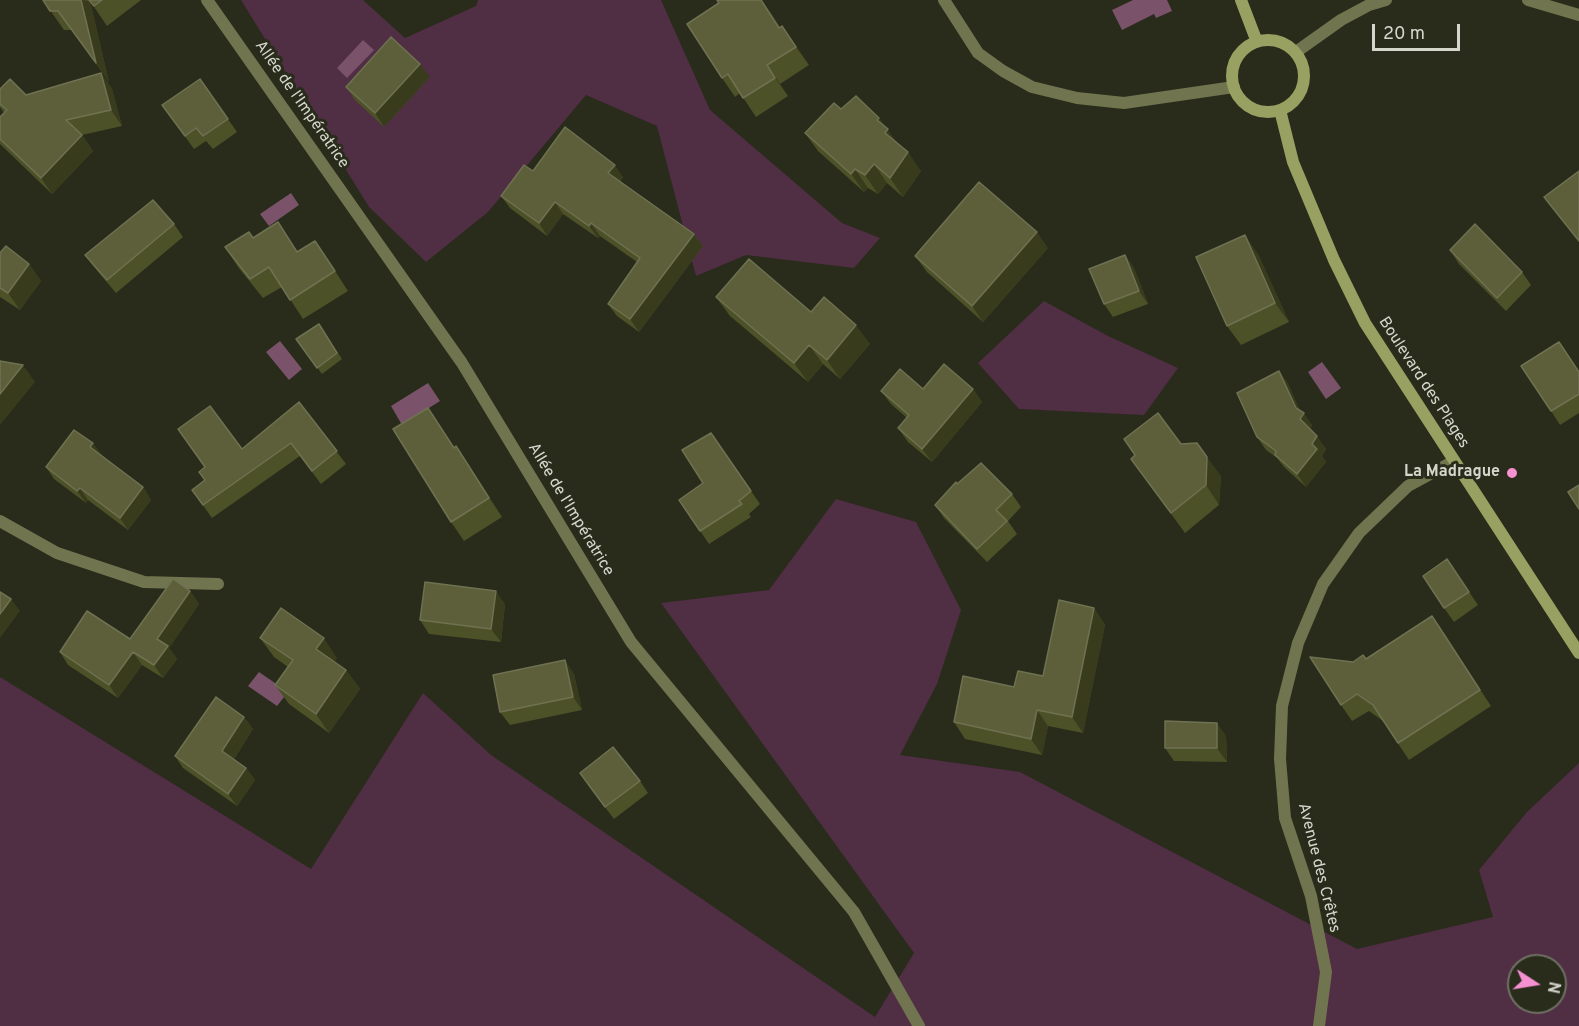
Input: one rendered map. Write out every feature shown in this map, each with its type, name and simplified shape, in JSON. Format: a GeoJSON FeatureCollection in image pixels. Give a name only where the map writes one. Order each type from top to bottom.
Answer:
{"type":"FeatureCollection","features":[{"type":"Feature","properties":{"kind":"main road"},"geometry":{"type":"LineString","coordinates":[[1241,0],[1257,42]]}},
{"type":"Feature","properties":{"kind":"main road"},"geometry":{"type":"LineString","coordinates":[[1271,40],[1285,44],[1296,52],[1303,65],[1305,79],[1301,92],[1292,104],[1280,110],[1266,112],[1252,108],[1241,99],[1234,87],[1232,73],[1236,60],[1245,48],[1257,42],[1271,40]]}},
{"type":"Feature","properties":{"kind":"main road","name":"Boulevard des Plages"},"geometry":{"type":"LineString","coordinates":[[1280,110],[1293,162],[1334,260],[1365,323],[1579,653]]}},
{"type":"Feature","properties":{"kind":"street","name":"Allée de l'Impératrice"},"geometry":{"type":"LineString","coordinates":[[207,0],[462,363],[631,642],[854,912],[919,1026]]}},
{"type":"Feature","properties":{"kind":"street"},"geometry":{"type":"LineString","coordinates":[[944,0],[978,53],[1003,71],[1032,87],[1077,98],[1124,103],[1234,87]]}},
{"type":"Feature","properties":{"kind":"street"},"geometry":{"type":"LineString","coordinates":[[1296,52],[1341,20],[1370,5],[1386,0]]}},
{"type":"Feature","properties":{"kind":"street"},"geometry":{"type":"LineString","coordinates":[[1528,0],[1579,15]]}},
{"type":"Feature","properties":{"kind":"street","name":"Avenue des Crêtes"},"geometry":{"type":"LineString","coordinates":[[1319,1026],[1326,972],[1311,896],[1285,818],[1280,759],[1282,706],[1298,643],[1323,584],[1359,533],[1408,486],[1454,461]]}},
{"type":"Feature","properties":{"kind":"street"},"geometry":{"type":"LineString","coordinates":[[0,521],[57,553],[144,582],[218,584]]}},
{"type":"Feature","properties":{"kind":"shaded area"},"geometry":{"type":"Polygon","coordinates":[[[241,0],[363,0],[405,38],[476,6],[478,0],[661,0],[710,110],[842,223],[880,238],[854,268],[746,255],[696,276],[657,126],[586,95],[488,212],[426,262],[369,207],[241,0]]]}},
{"type":"Feature","properties":{"kind":"shaded area"},"geometry":{"type":"Polygon","coordinates":[[[1133,0],[1167,0],[1172,11],[1156,18],[1154,14],[1122,30],[1112,10],[1133,0]]]}},
{"type":"Feature","properties":{"kind":"shaded area"},"geometry":{"type":"Polygon","coordinates":[[[363,40],[374,50],[347,78],[337,68],[363,40]]]}},
{"type":"Feature","properties":{"kind":"shaded area"},"geometry":{"type":"Polygon","coordinates":[[[291,193],[299,205],[269,226],[260,214],[291,193]]]}},
{"type":"Feature","properties":{"kind":"shaded area"},"geometry":{"type":"Polygon","coordinates":[[[1044,301],[1108,336],[1178,368],[1144,415],[1019,409],[978,363],[1044,301]]]}},
{"type":"Feature","properties":{"kind":"shaded area"},"geometry":{"type":"Polygon","coordinates":[[[280,341],[302,369],[289,380],[266,352],[280,341]]]}},
{"type":"Feature","properties":{"kind":"shaded area"},"geometry":{"type":"Polygon","coordinates":[[[1322,362],[1341,388],[1326,399],[1308,372],[1322,362]]]}},
{"type":"Feature","properties":{"kind":"shaded area"},"geometry":{"type":"Polygon","coordinates":[[[428,383],[440,401],[402,425],[391,406],[428,383]]]}},
{"type":"Feature","properties":{"kind":"shaded area"},"geometry":{"type":"Polygon","coordinates":[[[836,499],[916,522],[961,610],[937,684],[900,755],[1020,772],[1357,949],[1493,917],[1479,870],[1527,812],[1579,763],[1579,1026],[0,1026],[0,677],[311,869],[423,693],[491,755],[875,1017],[914,953],[661,603],[769,590],[836,499]]]}},
{"type":"Feature","properties":{"kind":"shaded area"},"geometry":{"type":"Polygon","coordinates":[[[259,672],[288,692],[277,706],[248,686],[259,672]]]}},
{"type":"Feature","properties":{"kind":"building"},"geometry":{"type":"Polygon","coordinates":[[[43,0],[81,0],[96,63],[58,11],[50,11],[43,0]]]}},
{"type":"Feature","properties":{"kind":"building"},"geometry":{"type":"Polygon","coordinates":[[[89,0],[102,0],[94,6],[89,0]]]}},
{"type":"Feature","properties":{"kind":"building"},"geometry":{"type":"Polygon","coordinates":[[[717,0],[761,0],[779,28],[782,26],[796,47],[767,65],[775,78],[743,98],[728,74],[722,78],[687,24],[719,3],[717,0]]]}},
{"type":"Feature","properties":{"kind":"building"},"geometry":{"type":"Polygon","coordinates":[[[391,37],[420,64],[375,113],[346,87],[391,37]]]}},
{"type":"Feature","properties":{"kind":"building"},"geometry":{"type":"Polygon","coordinates":[[[101,73],[111,110],[66,120],[82,135],[41,178],[0,139],[0,117],[7,110],[0,104],[0,89],[10,79],[26,95],[101,73]]]}},
{"type":"Feature","properties":{"kind":"building"},"geometry":{"type":"Polygon","coordinates":[[[200,79],[228,119],[203,136],[196,128],[185,136],[162,105],[200,79]]]}},
{"type":"Feature","properties":{"kind":"building"},"geometry":{"type":"Polygon","coordinates":[[[856,96],[888,129],[885,133],[908,152],[890,178],[874,164],[865,175],[855,169],[851,174],[805,133],[834,103],[841,109],[856,96]]]}},
{"type":"Feature","properties":{"kind":"building"},"geometry":{"type":"Polygon","coordinates":[[[565,127],[615,165],[608,173],[694,234],[630,319],[608,304],[640,258],[591,223],[589,226],[555,202],[539,223],[501,196],[524,165],[533,171],[565,127]]]}},
{"type":"Feature","properties":{"kind":"building"},"geometry":{"type":"Polygon","coordinates":[[[1579,171],[1579,241],[1544,197],[1579,171]]]}},
{"type":"Feature","properties":{"kind":"building"},"geometry":{"type":"Polygon","coordinates":[[[979,182],[1037,232],[972,306],[915,256],[979,182]]]}},
{"type":"Feature","properties":{"kind":"building"},"geometry":{"type":"Polygon","coordinates":[[[153,200],[174,224],[107,280],[85,255],[153,200]]]}},
{"type":"Feature","properties":{"kind":"building"},"geometry":{"type":"Polygon","coordinates":[[[278,222],[297,252],[315,241],[335,271],[290,300],[269,267],[250,279],[225,247],[249,232],[253,238],[278,222]]]}},
{"type":"Feature","properties":{"kind":"building"},"geometry":{"type":"Polygon","coordinates":[[[1475,224],[1522,272],[1497,298],[1450,250],[1475,224]]]}},
{"type":"Feature","properties":{"kind":"building"},"geometry":{"type":"Polygon","coordinates":[[[1245,235],[1275,303],[1227,326],[1196,257],[1245,235]]]}},
{"type":"Feature","properties":{"kind":"building"},"geometry":{"type":"Polygon","coordinates":[[[6,246],[29,264],[8,293],[0,288],[0,253],[6,246]]]}},
{"type":"Feature","properties":{"kind":"building"},"geometry":{"type":"Polygon","coordinates":[[[1125,255],[1139,291],[1104,304],[1089,269],[1125,255]]]}},
{"type":"Feature","properties":{"kind":"building"},"geometry":{"type":"Polygon","coordinates":[[[749,259],[811,312],[824,297],[856,325],[827,360],[809,345],[794,363],[716,297],[749,259]]]}},
{"type":"Feature","properties":{"kind":"building"},"geometry":{"type":"Polygon","coordinates":[[[319,324],[337,353],[317,368],[296,339],[319,324]]]}},
{"type":"Feature","properties":{"kind":"building"},"geometry":{"type":"Polygon","coordinates":[[[1559,342],[1579,372],[1579,394],[1551,411],[1521,366],[1559,342]]]}},
{"type":"Feature","properties":{"kind":"building"},"geometry":{"type":"Polygon","coordinates":[[[0,361],[23,365],[0,394],[0,361]]]}},
{"type":"Feature","properties":{"kind":"building"},"geometry":{"type":"Polygon","coordinates":[[[944,364],[973,389],[922,449],[898,428],[909,415],[881,391],[900,369],[923,389],[944,364]]]}},
{"type":"Feature","properties":{"kind":"building"},"geometry":{"type":"Polygon","coordinates":[[[1279,371],[1296,408],[1304,413],[1300,419],[1317,436],[1312,444],[1317,449],[1297,474],[1275,455],[1276,451],[1257,437],[1237,393],[1279,371]]]}},
{"type":"Feature","properties":{"kind":"building"},"geometry":{"type":"Polygon","coordinates":[[[299,402],[337,451],[312,471],[291,443],[203,505],[192,490],[205,480],[199,472],[205,467],[178,429],[210,406],[242,449],[299,402]]]}},
{"type":"Feature","properties":{"kind":"building"},"geometry":{"type":"Polygon","coordinates":[[[428,408],[454,448],[456,446],[489,498],[451,522],[393,429],[428,408]]]}},
{"type":"Feature","properties":{"kind":"building"},"geometry":{"type":"Polygon","coordinates":[[[1158,413],[1181,444],[1197,443],[1207,457],[1206,485],[1171,513],[1131,459],[1135,455],[1124,439],[1158,413]]]}},
{"type":"Feature","properties":{"kind":"building"},"geometry":{"type":"Polygon","coordinates":[[[74,430],[93,443],[90,447],[143,487],[120,518],[80,488],[77,491],[46,467],[74,430]]]}},
{"type":"Feature","properties":{"kind":"building"},"geometry":{"type":"Polygon","coordinates":[[[711,433],[751,491],[739,501],[742,504],[700,531],[679,500],[703,483],[682,450],[711,433]]]}},
{"type":"Feature","properties":{"kind":"building"},"geometry":{"type":"Polygon","coordinates":[[[981,463],[1012,494],[996,510],[1007,521],[977,549],[935,505],[956,482],[957,484],[981,463]]]}},
{"type":"Feature","properties":{"kind":"building"},"geometry":{"type":"Polygon","coordinates":[[[1579,485],[1579,509],[1568,492],[1579,485]]]}},
{"type":"Feature","properties":{"kind":"building"},"geometry":{"type":"Polygon","coordinates":[[[1447,559],[1469,592],[1444,608],[1423,576],[1447,559]]]}},
{"type":"Feature","properties":{"kind":"building"},"geometry":{"type":"Polygon","coordinates":[[[173,579],[190,591],[157,639],[168,646],[154,665],[133,652],[109,685],[60,652],[87,611],[130,639],[173,579]]]}},
{"type":"Feature","properties":{"kind":"building"},"geometry":{"type":"Polygon","coordinates":[[[425,582],[496,591],[491,629],[420,620],[425,582]]]}},
{"type":"Feature","properties":{"kind":"building"},"geometry":{"type":"Polygon","coordinates":[[[0,592],[11,599],[0,614],[0,592]]]}},
{"type":"Feature","properties":{"kind":"building"},"geometry":{"type":"Polygon","coordinates":[[[1059,600],[1094,608],[1072,717],[1037,710],[1031,739],[954,722],[963,676],[1014,687],[1018,671],[1043,676],[1059,600]]]}},
{"type":"Feature","properties":{"kind":"building"},"geometry":{"type":"Polygon","coordinates":[[[281,608],[324,638],[316,649],[346,670],[316,714],[275,685],[293,660],[260,638],[281,608]]]}},
{"type":"Feature","properties":{"kind":"building"},"geometry":{"type":"Polygon","coordinates":[[[1432,616],[1480,690],[1398,743],[1373,705],[1357,694],[1341,705],[1310,657],[1353,662],[1363,655],[1366,659],[1432,616]]]}},
{"type":"Feature","properties":{"kind":"building"},"geometry":{"type":"Polygon","coordinates":[[[565,660],[573,697],[500,712],[493,675],[565,660]]]}},
{"type":"Feature","properties":{"kind":"building"},"geometry":{"type":"Polygon","coordinates":[[[216,697],[244,717],[222,751],[246,768],[228,794],[175,756],[216,697]]]}},
{"type":"Feature","properties":{"kind":"building"},"geometry":{"type":"Polygon","coordinates":[[[1165,721],[1217,723],[1217,748],[1165,748],[1165,721]]]}},
{"type":"Feature","properties":{"kind":"building"},"geometry":{"type":"Polygon","coordinates":[[[613,747],[640,781],[605,807],[580,773],[613,747]]]}},
{"type":"Feature","properties":{"kind":"place","name":"La Madrague"},"geometry":{"type":"Point","coordinates":[1512,473]}}]}
